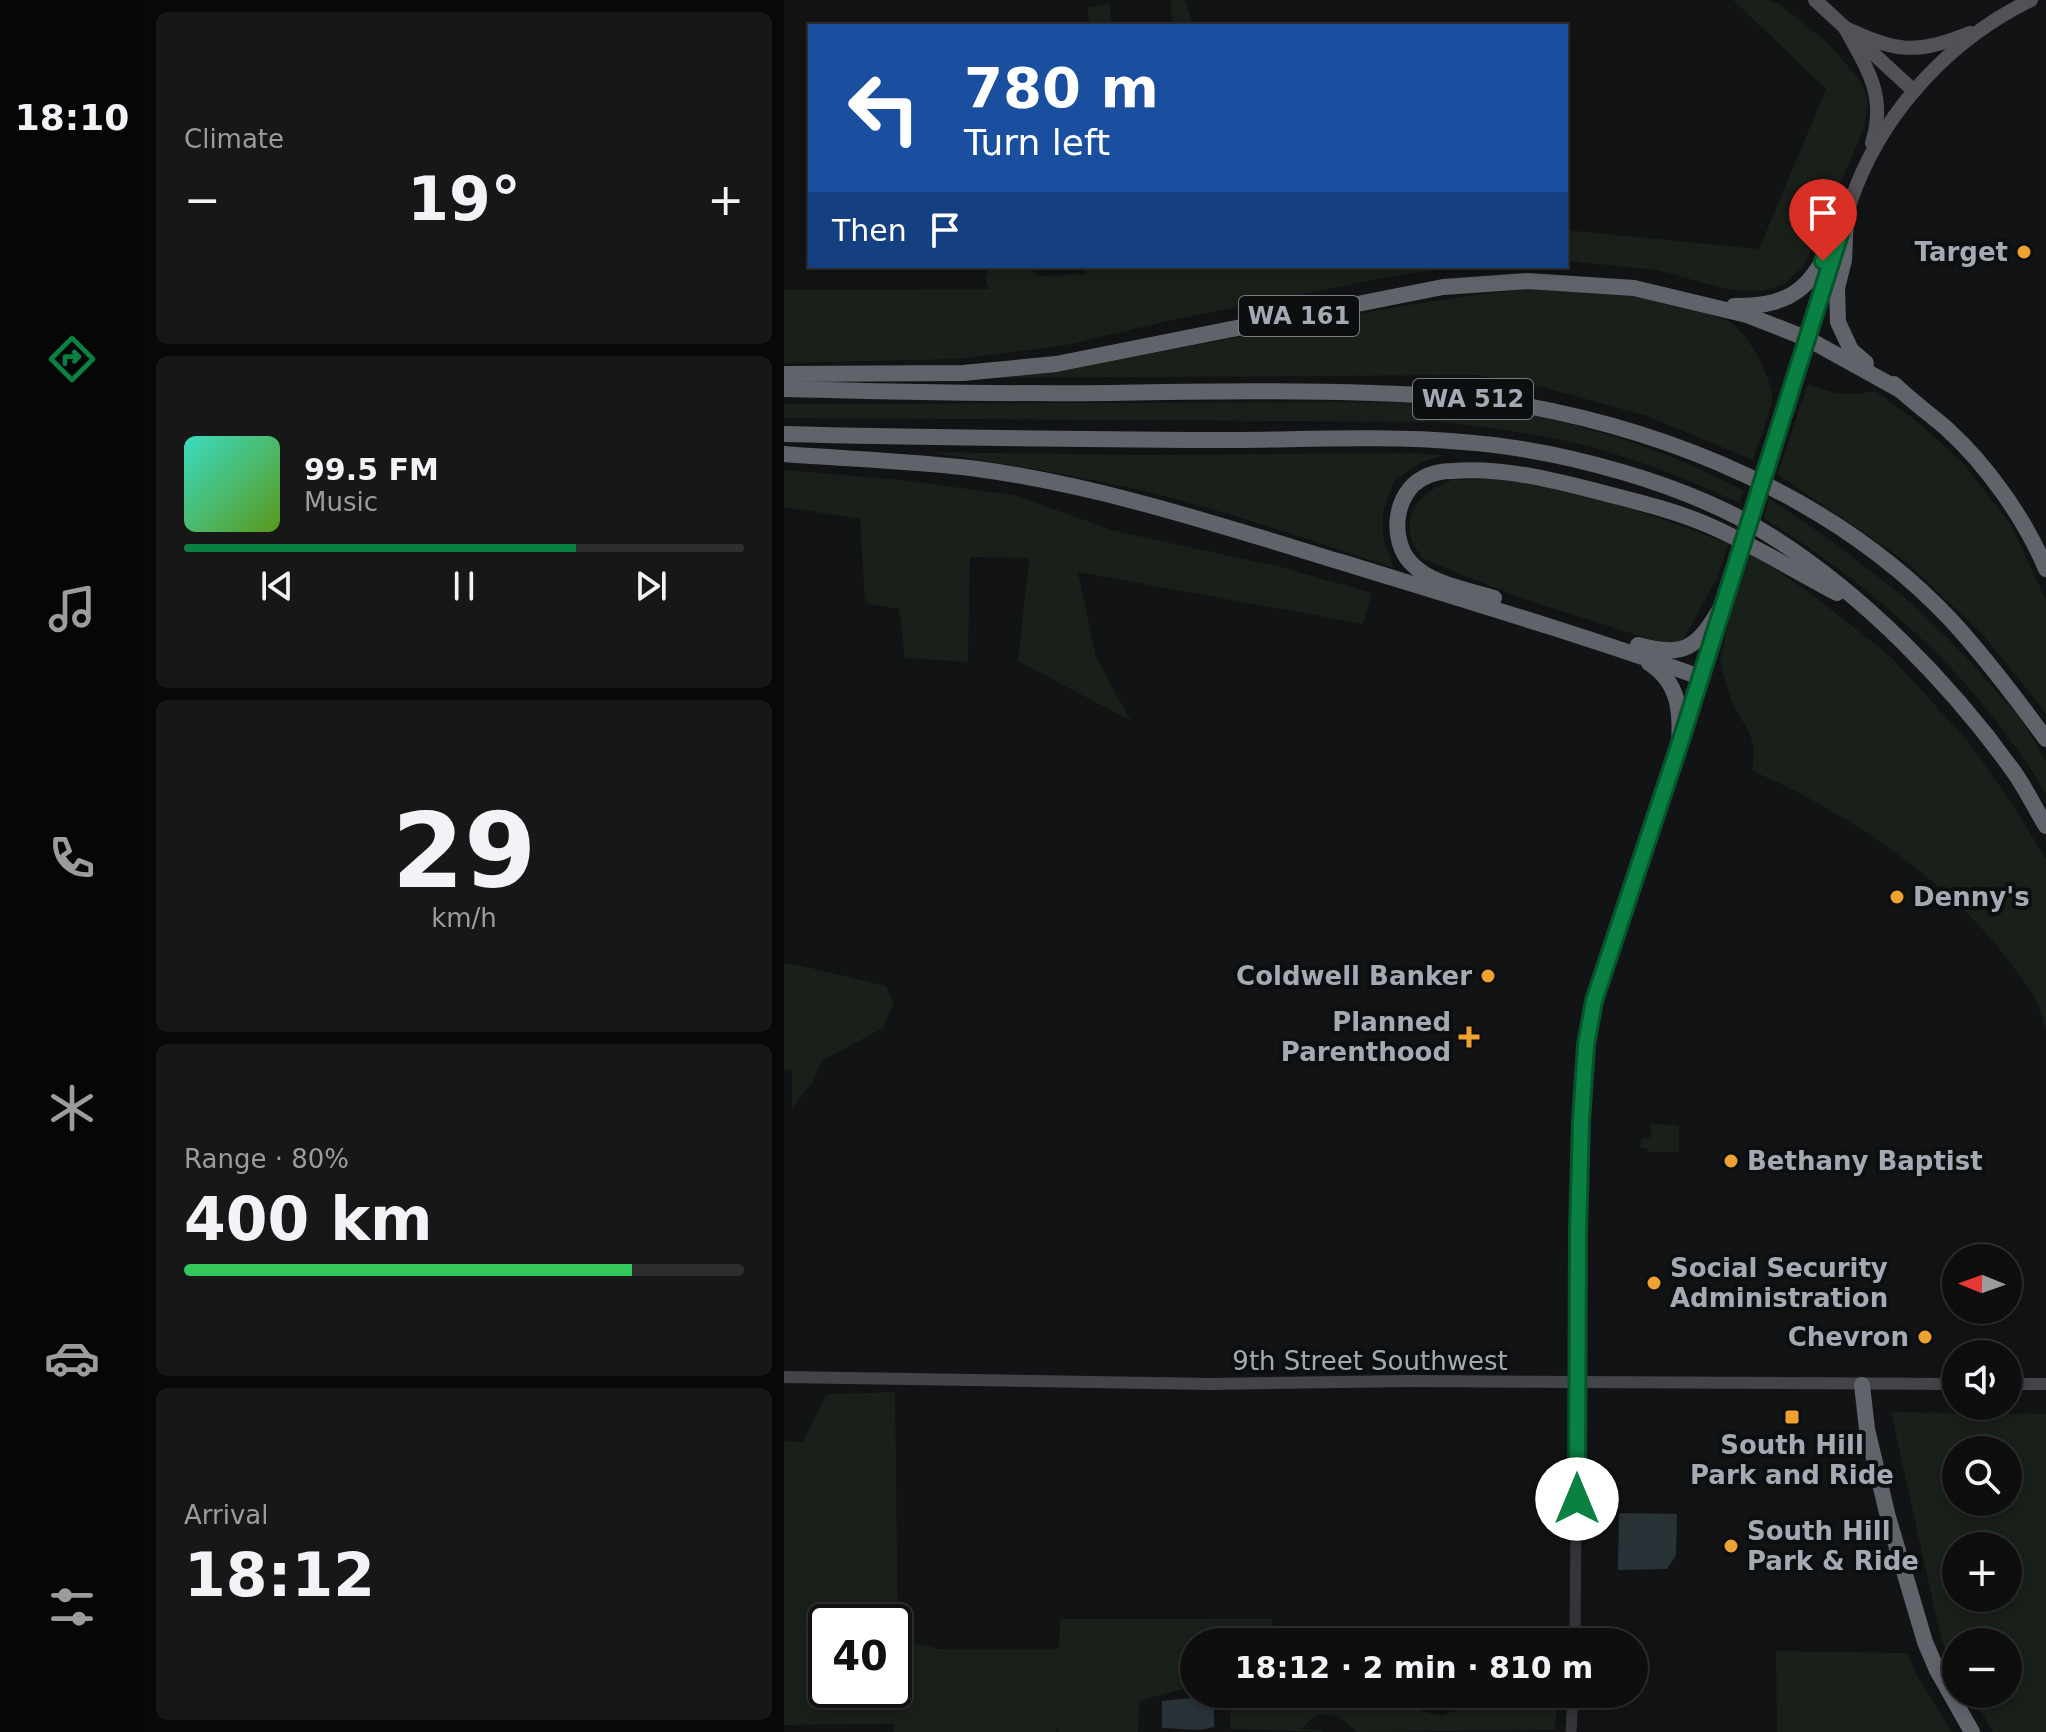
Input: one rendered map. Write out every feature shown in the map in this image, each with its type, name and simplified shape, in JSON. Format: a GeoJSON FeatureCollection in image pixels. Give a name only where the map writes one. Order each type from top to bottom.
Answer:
{"type":"FeatureCollection","features":[{"type":"Feature","properties":{"kind":"highway"},"geometry":{"type":"LineString","coordinates":[[1704,303],[1762,305],[1789,297],[1809,281],[1823,261],[1846,215]]}},
{"type":"Feature","properties":{"kind":"highway"},"geometry":{"type":"LineString","coordinates":[[1846,215],[1844,260],[1837,288],[1838,322],[1851,350],[1948,430],[1978,463],[2028,533],[2046,569]]}},
{"type":"Feature","properties":{"kind":"highway","name":"WA 161"},"geometry":{"type":"LineString","coordinates":[[784,374],[963,373],[1056,364],[1463,283],[1528,281],[1600,284],[1665,293],[1747,315],[1808,339]]}},
{"type":"Feature","properties":{"kind":"highway"},"geometry":{"type":"LineString","coordinates":[[1808,339],[1900,390]]}},
{"type":"Feature","properties":{"kind":"highway","name":"WA 512"},"geometry":{"type":"LineString","coordinates":[[784,389],[1002,394],[1298,391],[1432,395],[1501,402],[1620,428],[1661,440],[1741,472],[1815,513],[1857,541],[1949,618],[2004,681],[2046,739]]}},
{"type":"Feature","properties":{"kind":"highway","name":"WA 512"},"geometry":{"type":"LineString","coordinates":[[784,434],[971,439],[1389,439],[1465,442],[1593,465],[1659,485],[1727,512],[1799,555],[1864,608],[1957,700],[2015,773],[2046,826]]}},
{"type":"Feature","properties":{"kind":"highway"},"geometry":{"type":"LineString","coordinates":[[784,454],[977,469],[1067,486],[1190,517],[1619,648],[1700,677]]}},
{"type":"Feature","properties":{"kind":"highway"},"geometry":{"type":"LineString","coordinates":[[1720,609],[1707,632],[1689,647],[1671,652],[1640,645],[1437,579],[1412,565],[1402,551],[1397,535],[1399,511],[1417,482],[1440,472],[1481,470],[1542,478],[1661,508],[1707,524],[1864,608]]}},
{"type":"Feature","properties":{"kind":"highway"},"geometry":{"type":"LineString","coordinates":[[1619,648],[1653,665],[1670,683],[1680,712],[1679,746]]}},
{"type":"Feature","properties":{"kind":"highway"},"geometry":{"type":"LineString","coordinates":[[1862,1385],[1867,1429],[1884,1501],[1925,1642],[1972,1732]]}},
{"type":"Feature","properties":{"kind":"main road"},"geometry":{"type":"LineString","coordinates":[[1815,0],[1914,91]]}},
{"type":"Feature","properties":{"kind":"main road"},"geometry":{"type":"LineString","coordinates":[[1865,166],[1887,127],[1914,91],[1948,56],[1985,27],[2031,0]]}},
{"type":"Feature","properties":{"kind":"main road"},"geometry":{"type":"LineString","coordinates":[[1845,28],[1878,43],[1906,49],[1936,45],[1985,27]]}},
{"type":"Feature","properties":{"kind":"main road"},"geometry":{"type":"LineString","coordinates":[[1700,677],[1877,123],[1877,92],[1845,28]]}},
{"type":"Feature","properties":{"kind":"main road","name":"9th Street Southwest"},"geometry":{"type":"LineString","coordinates":[[784,1377],[1211,1384],[1410,1381],[1942,1384]]}},
{"type":"Feature","properties":{"kind":"main road"},"geometry":{"type":"LineString","coordinates":[[2022,1384],[2046,1384]]}},
{"type":"Feature","properties":{"kind":"street"},"geometry":{"type":"LineString","coordinates":[[1575,1628],[1578,1233],[1586,1045],[1600,982],[1700,677]]}},
{"type":"Feature","properties":{"kind":"street"},"geometry":{"type":"LineString","coordinates":[[1571,1732],[1572,1708]]}},
{"type":"Feature","properties":{"kind":"shaded area"},"geometry":{"type":"Polygon","coordinates":[[[1172,0],[1185,0],[1193,24],[1173,24],[1172,0]]]}},
{"type":"Feature","properties":{"kind":"shaded area"},"geometry":{"type":"Polygon","coordinates":[[[1733,0],[1768,0],[1779,4],[1827,42],[1865,89],[1868,107],[1863,131],[1805,264],[1785,284],[1763,291],[1730,290],[1657,270],[1568,261],[1568,230],[1759,249],[1826,89],[1733,0]]]}},
{"type":"Feature","properties":{"kind":"shaded area"},"geometry":{"type":"Polygon","coordinates":[[[1110,4],[1111,24],[1089,24],[1088,7],[1110,4]]]}},
{"type":"Feature","properties":{"kind":"shaded area"},"geometry":{"type":"Polygon","coordinates":[[[988,268],[1030,268],[1039,276],[1085,274],[1086,268],[1456,268],[1399,275],[1172,320],[1067,345],[960,359],[784,363],[784,290],[989,289],[985,278],[988,268]]]}},
{"type":"Feature","properties":{"kind":"shaded area"},"geometry":{"type":"Polygon","coordinates":[[[1559,287],[1623,294],[1677,305],[1721,318],[1740,330],[1758,357],[1772,395],[1753,460],[1647,416],[1546,388],[1476,375],[986,378],[1144,355],[1423,303],[1559,287]]]}},
{"type":"Feature","properties":{"kind":"shaded area"},"geometry":{"type":"Polygon","coordinates":[[[1808,384],[1841,394],[1875,391],[1919,423],[1963,463],[2010,523],[2046,600],[2046,713],[1982,634],[1905,561],[1777,474],[1808,384]]]}},
{"type":"Feature","properties":{"kind":"shaded area"},"geometry":{"type":"Polygon","coordinates":[[[1334,402],[1469,406],[1554,420],[1652,449],[1744,491],[1739,503],[1656,468],[1592,447],[1554,438],[1441,422],[784,418],[784,404],[1334,402]]]}},
{"type":"Feature","properties":{"kind":"shaded area"},"geometry":{"type":"Polygon","coordinates":[[[929,452],[1445,455],[1422,462],[1394,481],[1383,511],[1383,537],[1394,568],[1255,522],[1141,491],[1051,472],[929,452]]]}},
{"type":"Feature","properties":{"kind":"shaded area"},"geometry":{"type":"Polygon","coordinates":[[[784,470],[902,480],[1014,495],[1115,531],[1277,566],[1372,593],[1363,624],[1078,572],[1096,657],[1131,721],[1018,661],[1029,558],[970,557],[968,662],[905,658],[899,609],[865,603],[860,519],[784,507],[784,470]]]}},
{"type":"Feature","properties":{"kind":"shaded area"},"geometry":{"type":"Polygon","coordinates":[[[1501,479],[1565,491],[1648,514],[1729,544],[1717,578],[1683,640],[1670,645],[1518,597],[1423,559],[1410,534],[1413,511],[1428,493],[1452,480],[1501,479]]]}},
{"type":"Feature","properties":{"kind":"shaded area"},"geometry":{"type":"Polygon","coordinates":[[[1769,498],[1836,544],[1913,604],[1966,657],[2020,718],[2046,761],[2046,794],[1989,711],[1922,639],[1847,575],[1764,518],[1769,498]]]}},
{"type":"Feature","properties":{"kind":"shaded area"},"geometry":{"type":"Polygon","coordinates":[[[1751,553],[1810,593],[1890,656],[1968,741],[2011,802],[2046,859],[2046,1030],[2029,989],[1992,940],[1932,881],[1862,829],[1752,771],[1754,750],[1750,734],[1731,701],[1720,661],[1731,613],[1751,553]]]}},
{"type":"Feature","properties":{"kind":"shaded area"},"geometry":{"type":"Polygon","coordinates":[[[784,964],[886,986],[894,1003],[883,1028],[822,1061],[812,1083],[792,1108],[792,1070],[784,1069],[784,964]]]}},
{"type":"Feature","properties":{"kind":"shaded area"},"geometry":{"type":"Polygon","coordinates":[[[1651,1124],[1679,1125],[1679,1152],[1648,1152],[1648,1149],[1640,1148],[1641,1139],[1650,1138],[1651,1124]]]}},
{"type":"Feature","properties":{"kind":"shaded area"},"geometry":{"type":"Polygon","coordinates":[[[895,1392],[898,1604],[808,1604],[808,1708],[912,1708],[912,1640],[939,1649],[1059,1649],[1060,1619],[1271,1619],[1274,1628],[1180,1628],[1180,1690],[1139,1701],[1138,1732],[1058,1732],[1058,1727],[1056,1732],[894,1732],[893,1724],[784,1725],[784,1441],[803,1442],[826,1394],[895,1392]]]}},
{"type":"Feature","properties":{"kind":"shaded area"},"geometry":{"type":"Polygon","coordinates":[[[1891,1412],[1942,1413],[1942,1420],[2022,1420],[2022,1414],[2046,1414],[2046,1732],[1993,1732],[1979,1708],[2022,1708],[2022,1628],[1942,1628],[1942,1641],[1891,1412]]]}},
{"type":"Feature","properties":{"kind":"shaded area"},"geometry":{"type":"Polygon","coordinates":[[[1619,1513],[1677,1514],[1676,1555],[1667,1569],[1618,1570],[1619,1513]]]}},
{"type":"Feature","properties":{"kind":"shaded area"},"geometry":{"type":"Polygon","coordinates":[[[1776,1651],[1908,1653],[1915,1672],[1952,1732],[1777,1732],[1776,1651]]]}},
{"type":"Feature","properties":{"kind":"shaded area"},"geometry":{"type":"Polygon","coordinates":[[[1180,1699],[1180,1708],[1214,1708],[1214,1727],[1201,1730],[1162,1728],[1162,1701],[1180,1699]]]}},
{"type":"Feature","properties":{"kind":"shaded area"},"geometry":{"type":"Polygon","coordinates":[[[1231,1708],[1419,1708],[1441,1716],[1464,1708],[1556,1708],[1555,1730],[1357,1732],[1338,1716],[1317,1714],[1301,1729],[1322,1732],[1230,1729],[1231,1708]]]}},
{"type":"Feature","properties":{"kind":"place","name":"Target"},"geometry":{"type":"Point","coordinates":[2024,252]}},
{"type":"Feature","properties":{"kind":"place","name":"Denny's"},"geometry":{"type":"Point","coordinates":[1897,897]}},
{"type":"Feature","properties":{"kind":"place","name":"Coldwell Banker"},"geometry":{"type":"Point","coordinates":[1488,976]}},
{"type":"Feature","properties":{"kind":"place","name":"Planned Parenthood"},"geometry":{"type":"Point","coordinates":[1469,1037]}},
{"type":"Feature","properties":{"kind":"place","name":"Bethany Baptist"},"geometry":{"type":"Point","coordinates":[1731,1161]}},
{"type":"Feature","properties":{"kind":"place","name":"Social Security Administration"},"geometry":{"type":"Point","coordinates":[1654,1283]}},
{"type":"Feature","properties":{"kind":"place","name":"Chevron"},"geometry":{"type":"Point","coordinates":[1925,1337]}},
{"type":"Feature","properties":{"kind":"place","name":"South Hill Park and Ride"},"geometry":{"type":"Point","coordinates":[1792,1417]}},
{"type":"Feature","properties":{"kind":"place","name":"South Hill Park & Ride"},"geometry":{"type":"Point","coordinates":[1731,1546]}},
{"type":"Feature","properties":{"kind":"route"},"geometry":{"type":"LineString","coordinates":[[1577,1499],[1578,1233],[1582,1094],[1589,1024],[1846,215],[1823,261]]}}]}
